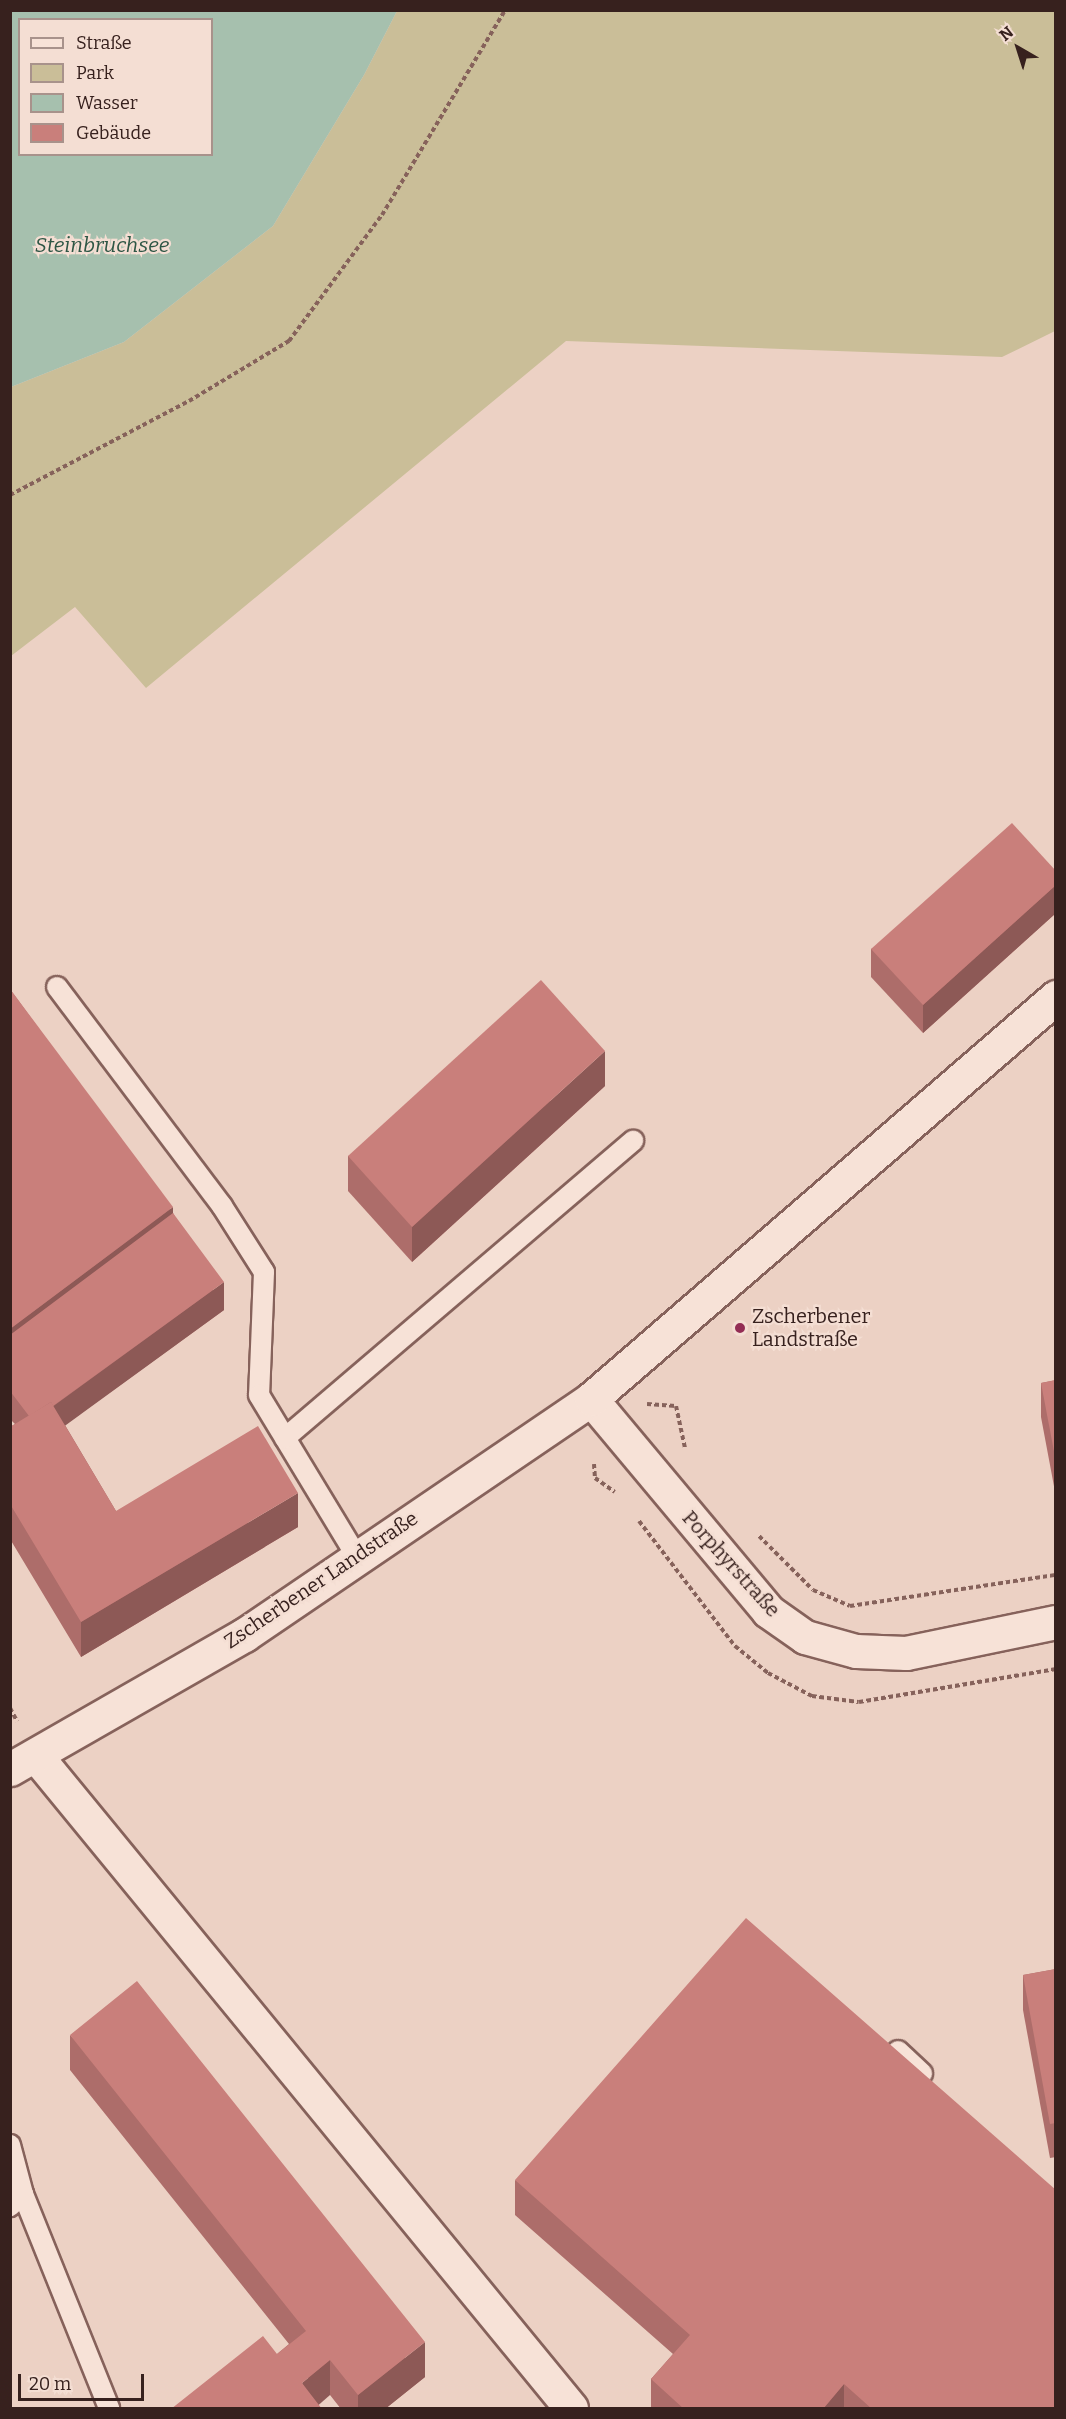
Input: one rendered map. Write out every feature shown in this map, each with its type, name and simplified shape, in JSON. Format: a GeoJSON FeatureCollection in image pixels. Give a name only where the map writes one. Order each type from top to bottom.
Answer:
{"type":"FeatureCollection","features":[{"type":"Feature","properties":{"kind":"street","name":"Zscherbener Landstraße"},"geometry":{"type":"LineString","coordinates":[[24,1763],[243,1635],[356,1555],[591,1399],[1056,997]]}},
{"type":"Feature","properties":{"kind":"street","name":"Porphyrstraße"},"geometry":{"type":"LineString","coordinates":[[591,1399],[768,1611],[805,1637],[856,1652],[906,1653],[1056,1622]]}},
{"type":"Feature","properties":{"kind":"street"},"geometry":{"type":"LineString","coordinates":[[24,1763],[571,2409]]}},
{"type":"Feature","properties":{"kind":"lane"},"geometry":{"type":"LineString","coordinates":[[57,987],[222,1206],[264,1272],[259,1395],[356,1555]]}},
{"type":"Feature","properties":{"kind":"lane"},"geometry":{"type":"LineString","coordinates":[[285,1438],[633,1141]]}},
{"type":"Feature","properties":{"kind":"lane"},"geometry":{"type":"LineString","coordinates":[[898,2051],[933,2084]]}},
{"type":"Feature","properties":{"kind":"lane"},"geometry":{"type":"LineString","coordinates":[[10,2145],[17,2200],[109,2409]]}},
{"type":"Feature","properties":{"kind":"path"},"geometry":{"type":"LineString","coordinates":[[10,495],[189,401],[289,340],[382,215],[505,10]]}},
{"type":"Feature","properties":{"kind":"path"},"geometry":{"type":"LineString","coordinates":[[591,1399],[676,1406],[679,1437],[688,1453]]}},
{"type":"Feature","properties":{"kind":"path"},"geometry":{"type":"LineString","coordinates":[[750,1526],[813,1590],[850,1606],[1056,1575]]}},
{"type":"Feature","properties":{"kind":"green space"},"geometry":{"type":"Polygon","coordinates":[[[397,11],[1055,11],[1055,331],[1002,357],[566,341],[146,688],[75,607],[11,656],[11,387],[124,342],[273,226],[364,75],[397,11]]]}},
{"type":"Feature","properties":{"kind":"water","name":"Steinbruchsee"},"geometry":{"type":"Polygon","coordinates":[[[11,10],[397,10],[364,75],[273,226],[124,342],[11,387],[11,10]]]}},
{"type":"Feature","properties":{"kind":"building"},"geometry":{"type":"Polygon","coordinates":[[[1012,823],[1056,871],[1056,885],[923,1005],[871,949],[1012,823]]]}},
{"type":"Feature","properties":{"kind":"building"},"geometry":{"type":"Polygon","coordinates":[[[541,980],[605,1051],[412,1227],[348,1156],[541,980]]]}},
{"type":"Feature","properties":{"kind":"building"},"geometry":{"type":"Polygon","coordinates":[[[10,989],[173,1207],[10,1329],[10,989]]]}},
{"type":"Feature","properties":{"kind":"building"},"geometry":{"type":"Polygon","coordinates":[[[173,1213],[224,1282],[53,1406],[51,1402],[29,1416],[10,1391],[10,1335],[173,1213]]]}},
{"type":"Feature","properties":{"kind":"building"},"geometry":{"type":"Polygon","coordinates":[[[1056,1380],[1056,1462],[1041,1383],[1056,1380]]]}},
{"type":"Feature","properties":{"kind":"building"},"geometry":{"type":"Polygon","coordinates":[[[51,1402],[116,1511],[258,1426],[298,1493],[81,1622],[10,1504],[10,1427],[51,1402]]]}},
{"type":"Feature","properties":{"kind":"building"},"geometry":{"type":"Polygon","coordinates":[[[746,1918],[1056,2190],[1056,2409],[872,2409],[844,2384],[823,2409],[684,2409],[651,2379],[690,2335],[515,2180],[746,1918]]]}},
{"type":"Feature","properties":{"kind":"building"},"geometry":{"type":"Polygon","coordinates":[[[1056,1969],[1056,2123],[1050,2124],[1023,1975],[1056,1969]]]}},
{"type":"Feature","properties":{"kind":"building"},"geometry":{"type":"Polygon","coordinates":[[[137,1981],[425,2342],[358,2395],[330,2360],[302,2383],[322,2409],[171,2409],[263,2336],[277,2354],[306,2331],[70,2035],[137,1981]]]}},
{"type":"Feature","properties":{"kind":"place","name":"Zscherbener Landstraße"},"geometry":{"type":"Point","coordinates":[740,1328]}}]}
